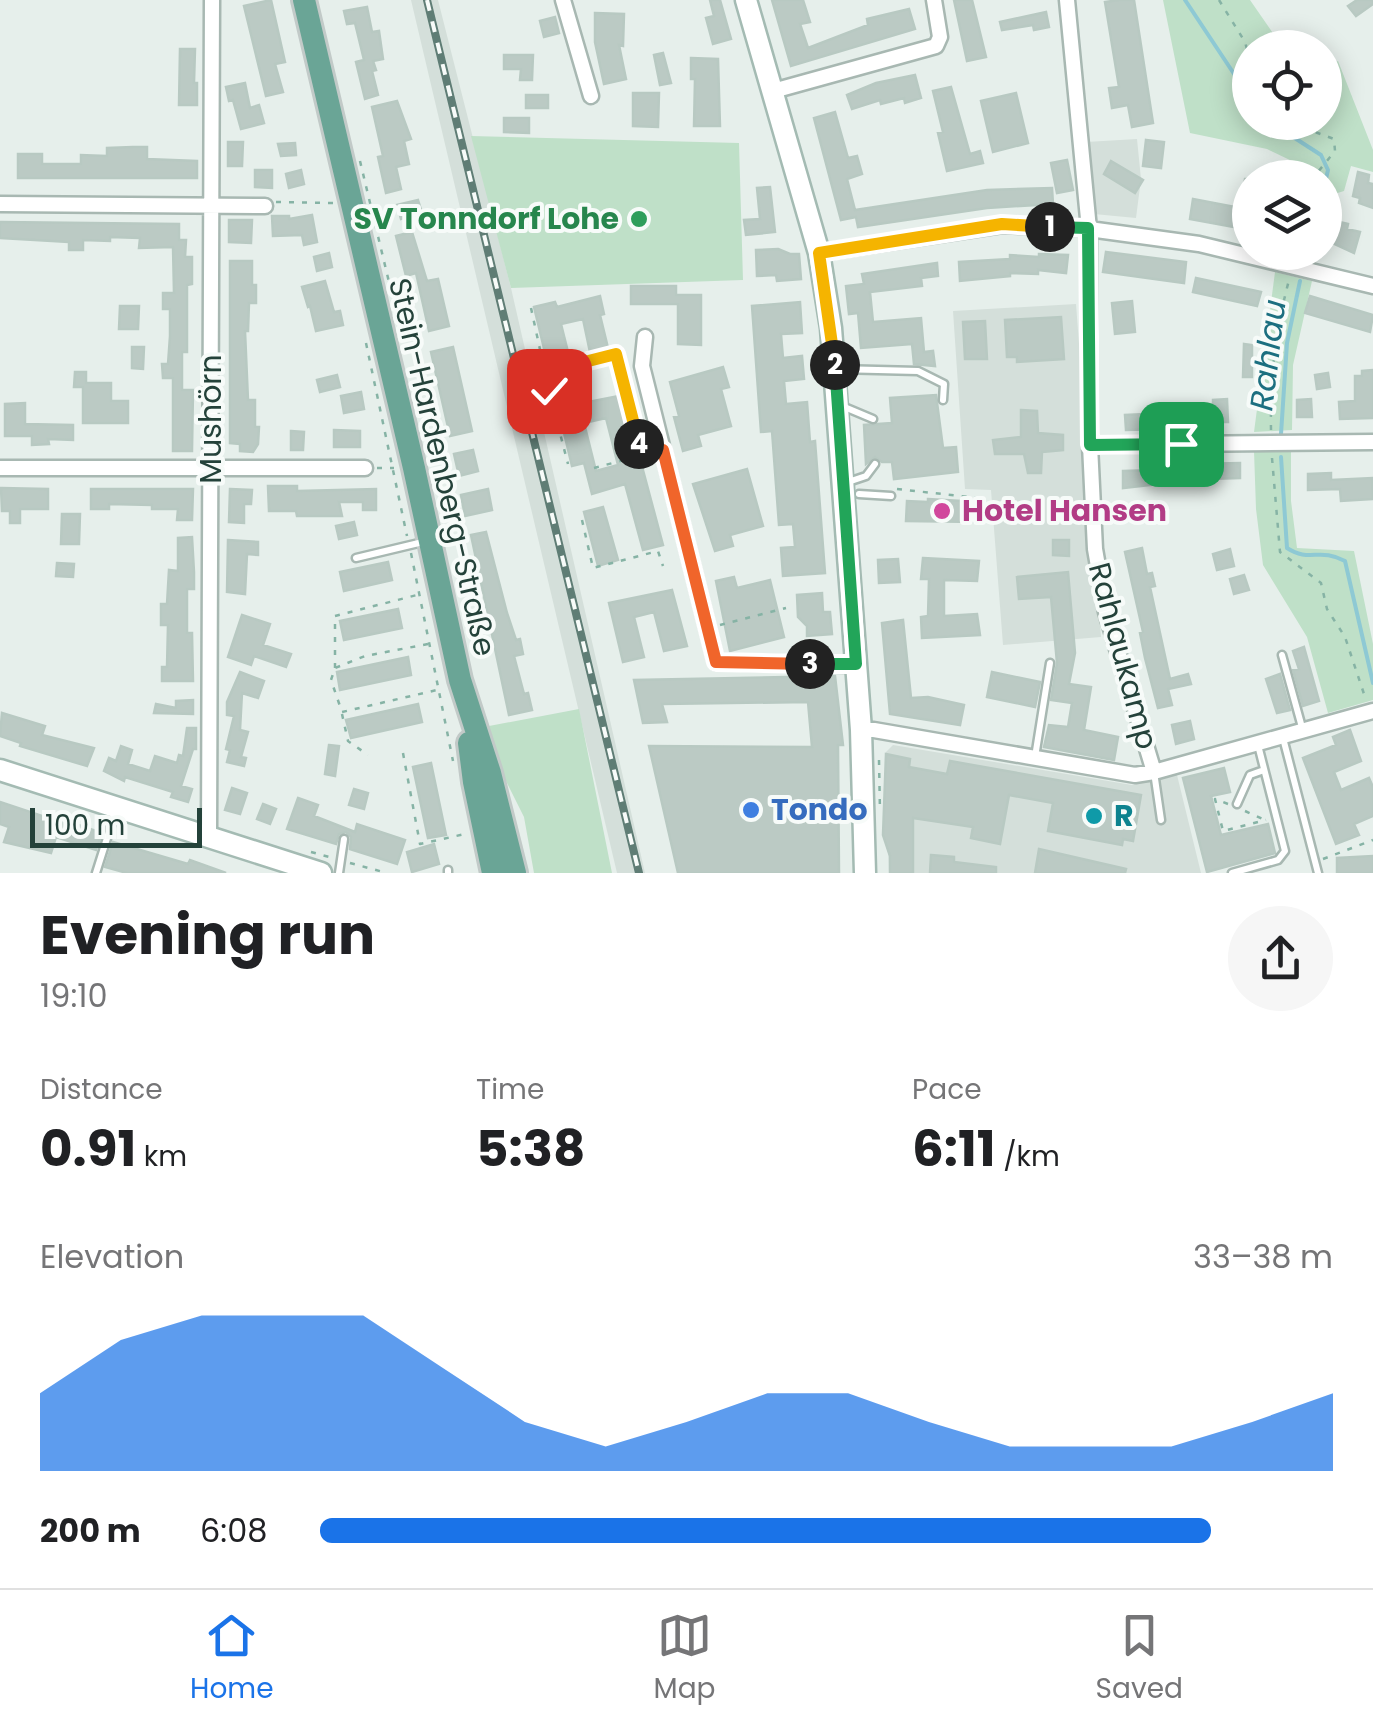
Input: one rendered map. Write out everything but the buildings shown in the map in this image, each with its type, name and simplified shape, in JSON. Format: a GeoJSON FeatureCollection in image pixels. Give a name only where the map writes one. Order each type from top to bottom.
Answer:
{"type":"FeatureCollection","features":[{"type":"Feature","properties":{"kind":"main road","name":"Stein-Hardenberg-Straße"},"geometry":{"type":"LineString","coordinates":[[304,0],[420,543],[468,714],[490,773],[515,873]]}},
{"type":"Feature","properties":{"kind":"main road"},"geometry":{"type":"LineString","coordinates":[[746,0],[819,253],[836,370],[850,489],[865,873]]}},
{"type":"Feature","properties":{"kind":"main road","name":"Stein-Hardenberg-Straße"},"geometry":{"type":"LineString","coordinates":[[468,714],[474,782],[493,873]]}},
{"type":"Feature","properties":{"kind":"main road"},"geometry":{"type":"LineString","coordinates":[[0,770],[322,873]]}},
{"type":"Feature","properties":{"kind":"street","name":"Mushörn"},"geometry":{"type":"LineString","coordinates":[[209,837],[212,0]]}},
{"type":"Feature","properties":{"kind":"street"},"geometry":{"type":"LineString","coordinates":[[564,0],[591,96]]}},
{"type":"Feature","properties":{"kind":"street"},"geometry":{"type":"LineString","coordinates":[[773,91],[936,46],[940,37],[934,0]]}},
{"type":"Feature","properties":{"kind":"street","name":"Rahlaukamp"},"geometry":{"type":"LineString","coordinates":[[1067,0],[1088,228],[1095,549],[1106,612],[1154,772]]}},
{"type":"Feature","properties":{"kind":"street"},"geometry":{"type":"LineString","coordinates":[[0,204],[265,206]]}},
{"type":"Feature","properties":{"kind":"street"},"geometry":{"type":"LineString","coordinates":[[819,253],[1002,224],[1088,228],[1232,250]]}},
{"type":"Feature","properties":{"kind":"street"},"geometry":{"type":"LineString","coordinates":[[1314,270],[1373,286]]}},
{"type":"Feature","properties":{"kind":"street"},"geometry":{"type":"LineString","coordinates":[[645,337],[642,366],[716,662],[856,664]]}},
{"type":"Feature","properties":{"kind":"street"},"geometry":{"type":"LineString","coordinates":[[1090,445],[1373,442]]}},
{"type":"Feature","properties":{"kind":"street"},"geometry":{"type":"LineString","coordinates":[[0,468],[366,468]]}},
{"type":"Feature","properties":{"kind":"street"},"geometry":{"type":"LineString","coordinates":[[861,730],[1135,775],[1372,712]]}},
{"type":"Feature","properties":{"kind":"lane"},"geometry":{"type":"LineString","coordinates":[[836,370],[918,372],[944,384],[943,400]]}},
{"type":"Feature","properties":{"kind":"lane"},"geometry":{"type":"LineString","coordinates":[[838,405],[873,419]]}},
{"type":"Feature","properties":{"kind":"lane"},"geometry":{"type":"LineString","coordinates":[[850,489],[875,464]]}},
{"type":"Feature","properties":{"kind":"lane"},"geometry":{"type":"LineString","coordinates":[[850,489],[893,493]]}},
{"type":"Feature","properties":{"kind":"lane"},"geometry":{"type":"LineString","coordinates":[[356,558],[420,543]]}},
{"type":"Feature","properties":{"kind":"lane"},"geometry":{"type":"LineString","coordinates":[[1282,655],[1303,731]]}},
{"type":"Feature","properties":{"kind":"lane"},"geometry":{"type":"LineString","coordinates":[[1035,758],[1050,662]]}},
{"type":"Feature","properties":{"kind":"lane"},"geometry":{"type":"LineString","coordinates":[[1282,737],[1318,873]]}},
{"type":"Feature","properties":{"kind":"lane"},"geometry":{"type":"LineString","coordinates":[[1232,873],[1282,856],[1285,848],[1257,744]]}},
{"type":"Feature","properties":{"kind":"lane"},"geometry":{"type":"LineString","coordinates":[[1238,804],[1250,775],[1264,770]]}},
{"type":"Feature","properties":{"kind":"lane"},"geometry":{"type":"LineString","coordinates":[[1154,772],[1161,820]]}},
{"type":"Feature","properties":{"kind":"lane"},"geometry":{"type":"LineString","coordinates":[[96,873],[117,807]]}},
{"type":"Feature","properties":{"kind":"lane"},"geometry":{"type":"LineString","coordinates":[[339,873],[344,839]]}},
{"type":"Feature","properties":{"kind":"path"},"geometry":{"type":"LineString","coordinates":[[1219,0],[1238,30]]}},
{"type":"Feature","properties":{"kind":"path"},"geometry":{"type":"LineString","coordinates":[[265,206],[270,202],[334,203]]}},
{"type":"Feature","properties":{"kind":"path"},"geometry":{"type":"LineString","coordinates":[[1291,270],[1270,372],[1272,488],[1280,552],[1321,583],[1327,609],[1345,637],[1372,712]]}},
{"type":"Feature","properties":{"kind":"path"},"geometry":{"type":"LineString","coordinates":[[530,308],[568,464]]}},
{"type":"Feature","properties":{"kind":"path"},"geometry":{"type":"LineString","coordinates":[[365,340],[394,468],[420,543],[419,594],[454,770]]}},
{"type":"Feature","properties":{"kind":"path"},"geometry":{"type":"LineString","coordinates":[[545,372],[616,354],[642,456]]}},
{"type":"Feature","properties":{"kind":"path"},"geometry":{"type":"LineString","coordinates":[[594,468],[663,450]]}},
{"type":"Feature","properties":{"kind":"path"},"geometry":{"type":"LineString","coordinates":[[366,468],[394,468]]}},
{"type":"Feature","properties":{"kind":"path"},"geometry":{"type":"LineString","coordinates":[[893,493],[978,498]]}},
{"type":"Feature","properties":{"kind":"path"},"geometry":{"type":"LineString","coordinates":[[582,520],[593,568],[658,551],[662,566]]}},
{"type":"Feature","properties":{"kind":"path"},"geometry":{"type":"LineString","coordinates":[[368,756],[348,741],[332,680],[335,616],[419,594]]}},
{"type":"Feature","properties":{"kind":"path"},"geometry":{"type":"LineString","coordinates":[[708,628],[786,608]]}},
{"type":"Feature","properties":{"kind":"path"},"geometry":{"type":"LineString","coordinates":[[335,668],[365,656],[428,644]]}},
{"type":"Feature","properties":{"kind":"path"},"geometry":{"type":"LineString","coordinates":[[342,712],[438,690]]}},
{"type":"Feature","properties":{"kind":"path"},"geometry":{"type":"LineString","coordinates":[[404,753],[420,844],[467,834]]}},
{"type":"Feature","properties":{"kind":"path"},"geometry":{"type":"LineString","coordinates":[[1265,820],[1215,799],[1223,831],[1277,817]]}},
{"type":"Feature","properties":{"kind":"path"},"geometry":{"type":"LineString","coordinates":[[1317,861],[1373,840]]}},
{"type":"Feature","properties":{"kind":"shaded area"},"geometry":{"type":"Polygon","coordinates":[[[411,0],[438,0],[511,288],[645,873],[617,873],[411,0]]]}},
{"type":"Feature","properties":{"kind":"shaded area"},"geometry":{"type":"Polygon","coordinates":[[[1137,139],[1141,179],[1136,218],[1094,214],[1086,142],[1137,139]]]}},
{"type":"Feature","properties":{"kind":"shaded area"},"geometry":{"type":"Polygon","coordinates":[[[1076,304],[1101,637],[1003,645],[991,490],[965,489],[953,311],[1076,304]]]}},
{"type":"Feature","properties":{"kind":"shaded area"},"geometry":{"type":"Polygon","coordinates":[[[893,745],[1132,785],[1177,775],[1201,873],[889,873],[886,752],[893,745]]]}},
{"type":"Feature","properties":{"kind":"green space"},"geometry":{"type":"Polygon","coordinates":[[[1163,0],[1250,0],[1271,30],[1232,30],[1232,140],[1342,140],[1342,71],[1373,150],[1373,172],[1351,166],[1342,192],[1342,160],[1290,160],[1267,149],[1190,133],[1163,0]]]}},
{"type":"Feature","properties":{"kind":"green space","name":"SV Tonndorf Lohe"},"geometry":{"type":"Polygon","coordinates":[[[471,136],[739,143],[743,280],[511,288],[471,136]]]}},
{"type":"Feature","properties":{"kind":"green space"},"geometry":{"type":"Polygon","coordinates":[[[1275,272],[1312,281],[1293,365],[1292,430],[1254,432],[1275,272]]]}},
{"type":"Feature","properties":{"kind":"green space"},"geometry":{"type":"Polygon","coordinates":[[[1254,451],[1291,452],[1291,501],[1297,548],[1354,551],[1373,644],[1373,700],[1328,713],[1307,637],[1263,565],[1254,451]]]}},
{"type":"Feature","properties":{"kind":"green space"},"geometry":{"type":"Polygon","coordinates":[[[579,709],[612,873],[534,873],[524,817],[506,781],[489,726],[579,709]]]}},
{"type":"Feature","properties":{"kind":"waterway","name":"Rahlau"},"geometry":{"type":"LineString","coordinates":[[1185,0],[1232,71]]}},
{"type":"Feature","properties":{"kind":"waterway","name":"Rahlau"},"geometry":{"type":"LineString","coordinates":[[1298,140],[1323,160]]}},
{"type":"Feature","properties":{"kind":"waterway","name":"Rahlau"},"geometry":{"type":"LineString","coordinates":[[1281,434],[1287,343],[1300,281]]}},
{"type":"Feature","properties":{"kind":"waterway","name":"Rahlau"},"geometry":{"type":"LineString","coordinates":[[1281,457],[1287,548],[1345,561],[1373,683]]}},
{"type":"Feature","properties":{"kind":"railway"},"geometry":{"type":"LineString","coordinates":[[427,0],[639,873]]}},
{"type":"Feature","properties":{"kind":"place","name":"SV Tonndorf Lohe"},"geometry":{"type":"Point","coordinates":[639,219]}},
{"type":"Feature","properties":{"kind":"place","name":"Hotel Hansen"},"geometry":{"type":"Point","coordinates":[942,511]}},
{"type":"Feature","properties":{"kind":"place","name":"Tondo"},"geometry":{"type":"Point","coordinates":[751,810]}},
{"type":"Feature","properties":{"kind":"place","name":"R"},"geometry":{"type":"Point","coordinates":[1094,816]}},
{"type":"Feature","properties":{"kind":"route"},"geometry":{"type":"LineString","coordinates":[[549,391],[545,372],[616,354],[642,456],[663,450],[716,662],[856,664],[836,370],[819,253],[1002,224],[1088,228],[1090,445],[1181,444]]}}]}
